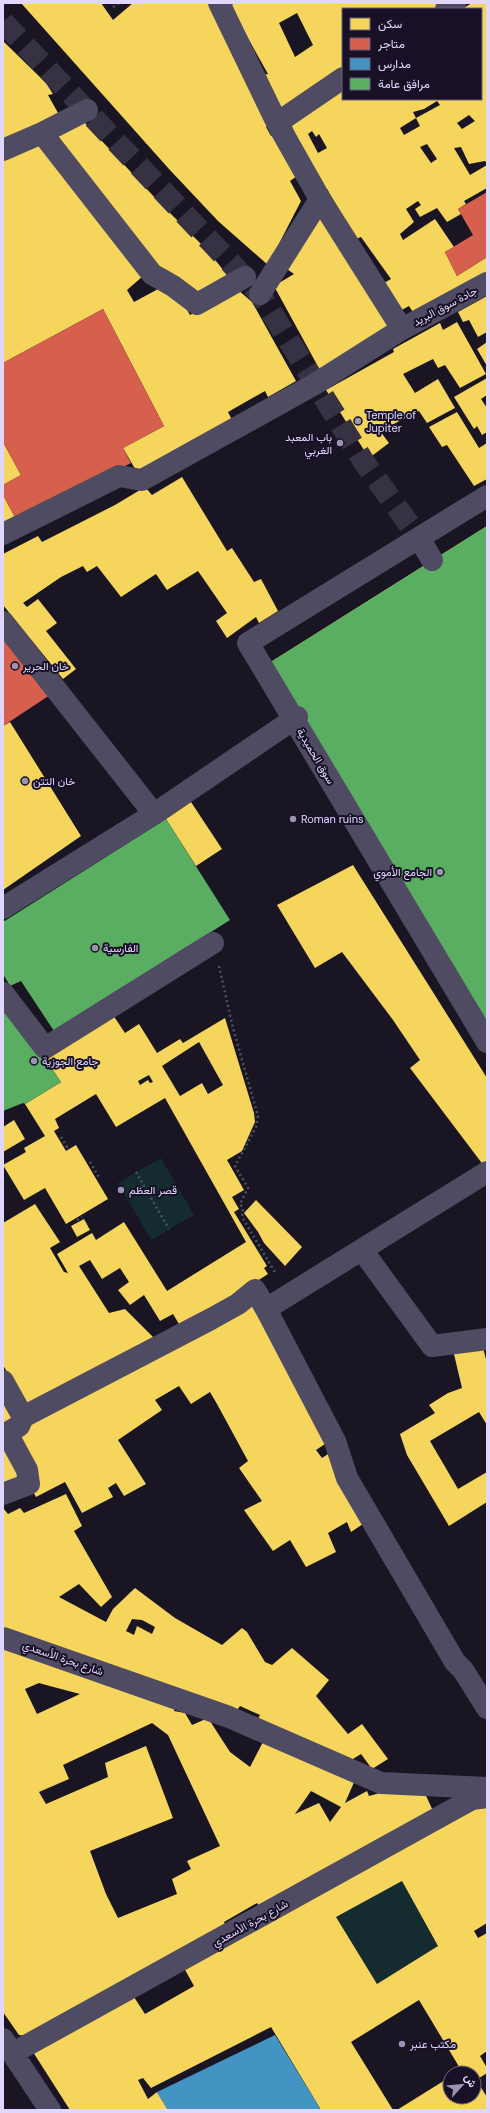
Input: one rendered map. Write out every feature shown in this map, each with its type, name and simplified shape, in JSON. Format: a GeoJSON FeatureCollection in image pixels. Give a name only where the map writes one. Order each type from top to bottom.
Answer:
{"type":"FeatureCollection","features":[{"type":"Feature","properties":{"kind":"street"},"geometry":{"type":"LineString","coordinates":[[219,3],[277,122],[320,199],[402,329]]}},
{"type":"Feature","properties":{"kind":"street"},"geometry":{"type":"LineString","coordinates":[[277,122],[342,79]]}},
{"type":"Feature","properties":{"kind":"street"},"geometry":{"type":"LineString","coordinates":[[3,150],[42,133],[87,110]]}},
{"type":"Feature","properties":{"kind":"street"},"geometry":{"type":"LineString","coordinates":[[42,133],[152,274],[173,286],[197,304],[245,277]]}},
{"type":"Feature","properties":{"kind":"street"},"geometry":{"type":"LineString","coordinates":[[260,294],[320,199]]}},
{"type":"Feature","properties":{"kind":"street","name":"جادة سوق البريد"},"geometry":{"type":"LineString","coordinates":[[3,534],[119,476],[142,480],[315,384],[402,329],[487,284]]}},
{"type":"Feature","properties":{"kind":"street"},"geometry":{"type":"LineString","coordinates":[[432,560],[419,538],[487,496]]}},
{"type":"Feature","properties":{"kind":"street","name":"سوق الحميدية"},"geometry":{"type":"LineString","coordinates":[[419,538],[248,643],[296,718],[487,1042]]}},
{"type":"Feature","properties":{"kind":"street"},"geometry":{"type":"LineString","coordinates":[[3,622],[154,814]]}},
{"type":"Feature","properties":{"kind":"street"},"geometry":{"type":"LineString","coordinates":[[3,908],[154,814],[296,718]]}},
{"type":"Feature","properties":{"kind":"street"},"geometry":{"type":"LineString","coordinates":[[3,992],[45,1048],[213,943]]}},
{"type":"Feature","properties":{"kind":"street"},"geometry":{"type":"LineString","coordinates":[[266,1309],[487,1172]]}},
{"type":"Feature","properties":{"kind":"street"},"geometry":{"type":"LineString","coordinates":[[362,1250],[432,1346],[487,1339]]}},
{"type":"Feature","properties":{"kind":"street"},"geometry":{"type":"LineString","coordinates":[[3,1494],[29,1484],[27,1470],[7,1433],[19,1426],[23,1417],[211,1319],[238,1304],[254,1290],[266,1309],[335,1441],[347,1478],[454,1662],[463,1670],[487,1708]]}},
{"type":"Feature","properties":{"kind":"street"},"geometry":{"type":"LineString","coordinates":[[3,1381],[23,1417]]}},
{"type":"Feature","properties":{"kind":"street","name":"شارع بحرة الأسعدي"},"geometry":{"type":"LineString","coordinates":[[3,1638],[229,1717],[381,1783],[487,1788]]}},
{"type":"Feature","properties":{"kind":"street","name":"شارع بحرة الأسعدي"},"geometry":{"type":"LineString","coordinates":[[8,2046],[472,1799],[487,1797]]}},
{"type":"Feature","properties":{"kind":"street"},"geometry":{"type":"LineString","coordinates":[[8,2046],[50,2110]]}},
{"type":"Feature","properties":{"kind":"path"},"geometry":{"type":"LineString","coordinates":[[113,7],[119,3]]}},
{"type":"Feature","properties":{"kind":"path"},"geometry":{"type":"LineString","coordinates":[[213,943],[233,1028],[258,1116],[256,1127],[235,1166],[248,1188],[240,1204],[243,1208],[242,1217],[276,1274],[254,1290]]}},
{"type":"Feature","properties":{"kind":"path"},"geometry":{"type":"LineString","coordinates":[[61,1137],[67,1146],[64,1148]]}},
{"type":"Feature","properties":{"kind":"path"},"geometry":{"type":"LineString","coordinates":[[90,1162],[94,1172],[100,1179]]}},
{"type":"Feature","properties":{"kind":"path"},"geometry":{"type":"LineString","coordinates":[[136,1172],[169,1229]]}},
{"type":"Feature","properties":{"kind":"path"},"geometry":{"type":"LineString","coordinates":[[77,1220],[82,1217]]}},
{"type":"Feature","properties":{"kind":"green space"},"geometry":{"type":"Polygon","coordinates":[[[161,1158],[194,1215],[151,1240],[118,1183],[161,1158]]]}},
{"type":"Feature","properties":{"kind":"green space"},"geometry":{"type":"Polygon","coordinates":[[[402,1881],[438,1946],[377,1984],[336,1917],[402,1881]]]}},
{"type":"Feature","properties":{"kind":"building: سكن"},"geometry":{"type":"Polygon","coordinates":[[[21,3],[101,3],[113,20],[133,3],[214,3],[271,123],[266,127],[271,136],[277,132],[300,174],[290,181],[301,201],[268,265],[218,221],[169,169],[21,3]]]}},
{"type":"Feature","properties":{"kind":"building: سكن"},"geometry":{"type":"Polygon","coordinates":[[[235,3],[447,3],[440,8],[342,8],[342,75],[281,113],[263,75],[268,74],[230,6],[235,3]],[[297,13],[279,23],[295,57],[313,45],[297,13]]]}},
{"type":"Feature","properties":{"kind":"building: سكن"},"geometry":{"type":"Polygon","coordinates":[[[472,3],[487,3],[487,163],[485,161],[469,164],[461,147],[454,148],[470,175],[487,165],[487,188],[464,201],[466,204],[458,209],[461,214],[447,222],[437,208],[420,217],[415,209],[421,205],[418,201],[406,209],[414,222],[400,234],[403,240],[435,219],[454,247],[445,252],[457,276],[487,257],[487,277],[416,317],[409,306],[400,311],[384,283],[391,279],[361,237],[356,239],[327,189],[318,186],[290,122],[342,88],[342,100],[482,100],[482,8],[464,8],[472,3]],[[437,101],[424,109],[413,112],[416,118],[440,105],[437,101]],[[469,115],[457,123],[462,129],[475,121],[469,115]],[[416,118],[400,128],[404,135],[420,126],[416,118]],[[312,131],[308,134],[318,153],[327,148],[319,134],[316,137],[312,131]],[[427,144],[420,147],[431,163],[437,159],[427,144]]]}},
{"type":"Feature","properties":{"kind":"building: سكن"},"geometry":{"type":"Polygon","coordinates":[[[3,41],[46,83],[53,94],[48,95],[62,120],[72,109],[158,201],[208,251],[232,281],[201,297],[166,275],[51,133],[3,142],[3,41]]]}},
{"type":"Feature","properties":{"kind":"building: سكن"},"geometry":{"type":"Polygon","coordinates":[[[42,142],[143,276],[127,290],[134,302],[160,288],[182,301],[190,315],[238,290],[252,302],[296,381],[268,397],[265,391],[228,412],[232,420],[138,474],[123,448],[164,426],[103,309],[3,363],[3,160],[42,142]]]}},
{"type":"Feature","properties":{"kind":"building: سكن"},"geometry":{"type":"Polygon","coordinates":[[[319,209],[395,328],[321,372],[274,286],[294,274],[284,267],[319,209]]]}},
{"type":"Feature","properties":{"kind":"building: سكن"},"geometry":{"type":"Polygon","coordinates":[[[487,296],[487,332],[478,337],[469,320],[463,322],[458,312],[487,296]]]}},
{"type":"Feature","properties":{"kind":"building: سكن"},"geometry":{"type":"Polygon","coordinates":[[[457,322],[486,374],[460,388],[445,365],[438,368],[433,359],[403,374],[415,393],[438,379],[455,408],[427,423],[419,411],[380,431],[389,443],[369,458],[326,390],[394,352],[393,349],[440,323],[443,330],[457,322]]]}},
{"type":"Feature","properties":{"kind":"building: سكن"},"geometry":{"type":"Polygon","coordinates":[[[487,342],[487,366],[477,349],[487,342]]]}},
{"type":"Feature","properties":{"kind":"building: سكن"},"geometry":{"type":"Polygon","coordinates":[[[487,378],[487,395],[481,399],[487,408],[487,432],[482,435],[477,426],[474,429],[454,397],[487,378]]]}},
{"type":"Feature","properties":{"kind":"building: سكن"},"geometry":{"type":"Polygon","coordinates":[[[457,412],[479,448],[487,443],[487,479],[474,486],[447,445],[442,447],[429,427],[457,412]]]}},
{"type":"Feature","properties":{"kind":"building: سكن"},"geometry":{"type":"Polygon","coordinates":[[[3,442],[21,475],[3,485],[3,442]]]}},
{"type":"Feature","properties":{"kind":"building: سكن"},"geometry":{"type":"Polygon","coordinates":[[[182,477],[227,551],[232,548],[254,582],[261,579],[278,611],[259,623],[256,617],[227,638],[216,621],[227,613],[198,571],[167,590],[156,574],[121,597],[97,566],[87,572],[83,566],[61,577],[23,603],[27,607],[38,599],[57,623],[46,631],[76,669],[63,679],[3,605],[3,554],[38,536],[42,542],[115,505],[145,487],[152,495],[182,477]]]}},
{"type":"Feature","properties":{"kind":"building: سكن"},"geometry":{"type":"Polygon","coordinates":[[[3,495],[17,521],[3,527],[3,495]]]}},
{"type":"Feature","properties":{"kind":"building: سكن","name":"الجامع الأموي"},"geometry":{"type":"Polygon","coordinates":[[[487,526],[487,619],[443,646],[487,716],[487,1026],[266,665],[487,526]]]}},
{"type":"Feature","properties":{"kind":"building: سكن","name":"خان التتن"},"geometry":{"type":"Polygon","coordinates":[[[10,722],[81,836],[3,890],[3,726],[10,722]]]}},
{"type":"Feature","properties":{"kind":"building: سكن"},"geometry":{"type":"Polygon","coordinates":[[[191,802],[222,849],[196,866],[166,819],[191,802]]]}},
{"type":"Feature","properties":{"kind":"building: سكن"},"geometry":{"type":"Polygon","coordinates":[[[353,865],[487,1078],[487,1164],[484,1166],[410,1068],[420,1060],[393,1020],[342,952],[315,968],[277,905],[353,865]]]}},
{"type":"Feature","properties":{"kind":"building: سكن"},"geometry":{"type":"Polygon","coordinates":[[[113,1015],[125,1033],[139,1024],[157,1053],[180,1039],[183,1043],[225,1018],[254,1113],[255,1122],[242,1151],[227,1160],[244,1190],[232,1197],[239,1209],[234,1212],[267,1266],[264,1268],[268,1274],[182,1329],[173,1314],[160,1321],[144,1295],[130,1305],[118,1290],[129,1282],[120,1268],[102,1279],[90,1260],[79,1266],[109,1313],[125,1309],[156,1340],[27,1407],[3,1365],[3,1223],[35,1204],[60,1242],[50,1248],[64,1272],[68,1273],[57,1254],[92,1233],[96,1240],[124,1222],[167,1291],[246,1242],[165,1098],[116,1127],[96,1094],[55,1119],[59,1128],[54,1131],[66,1151],[76,1145],[108,1199],[66,1224],[45,1188],[24,1200],[3,1165],[26,1152],[24,1148],[45,1136],[25,1104],[61,1082],[46,1060],[113,1015]],[[199,1042],[162,1066],[180,1096],[202,1083],[208,1094],[223,1085],[199,1042]],[[149,1075],[138,1081],[140,1085],[148,1080],[150,1083],[153,1082],[149,1075]]]}},
{"type":"Feature","properties":{"kind":"building: سكن"},"geometry":{"type":"Polygon","coordinates":[[[14,1120],[25,1139],[3,1152],[3,1127],[14,1120]]]}},
{"type":"Feature","properties":{"kind":"building: سكن"},"geometry":{"type":"Polygon","coordinates":[[[256,1200],[302,1247],[285,1266],[264,1243],[244,1213],[256,1200]]]}},
{"type":"Feature","properties":{"kind":"building: سكن"},"geometry":{"type":"Polygon","coordinates":[[[84,1219],[90,1230],[77,1237],[71,1226],[84,1219]]]}},
{"type":"Feature","properties":{"kind":"building: سكن"},"geometry":{"type":"Polygon","coordinates":[[[256,1303],[328,1442],[316,1450],[322,1458],[331,1452],[366,1522],[351,1532],[347,1522],[328,1533],[336,1552],[306,1567],[290,1540],[273,1551],[244,1510],[262,1501],[239,1468],[248,1461],[217,1404],[210,1392],[191,1404],[179,1386],[155,1400],[162,1410],[118,1440],[146,1484],[124,1496],[116,1483],[108,1488],[113,1497],[82,1513],[65,1482],[36,1497],[29,1484],[3,1494],[3,1395],[19,1426],[256,1303]]]}},
{"type":"Feature","properties":{"kind":"building: سكن"},"geometry":{"type":"Polygon","coordinates":[[[482,1344],[487,1363],[487,1425],[479,1412],[430,1441],[458,1489],[487,1472],[487,1502],[449,1526],[407,1455],[400,1434],[435,1413],[429,1405],[448,1393],[462,1388],[453,1350],[482,1344]]]}},
{"type":"Feature","properties":{"kind":"building: سكن"},"geometry":{"type":"Polygon","coordinates":[[[66,1494],[82,1526],[74,1531],[112,1597],[101,1607],[79,1584],[59,1597],[106,1622],[113,1609],[135,1588],[175,1618],[222,1645],[242,1628],[247,1632],[265,1662],[272,1665],[292,1648],[329,1680],[316,1696],[348,1734],[362,1724],[388,1759],[372,1769],[361,1754],[348,1762],[257,1721],[260,1715],[240,1706],[235,1713],[3,1630],[3,1508],[8,1514],[20,1508],[24,1513],[66,1494]],[[132,1619],[126,1631],[134,1635],[137,1626],[152,1634],[155,1627],[142,1620],[132,1619]]]}},
{"type":"Feature","properties":{"kind":"building: سكن"},"geometry":{"type":"Polygon","coordinates":[[[3,1647],[175,1703],[174,1711],[185,1713],[192,1725],[208,1718],[230,1752],[250,1767],[264,1740],[355,1780],[345,1803],[367,1791],[369,1796],[391,1790],[423,1789],[433,1811],[261,1909],[257,1903],[224,1922],[226,1928],[29,2036],[19,2035],[3,2012],[3,1647]],[[39,1683],[25,1689],[37,1714],[80,1694],[46,1685],[39,1683]],[[152,1723],[63,1765],[69,1779],[39,1792],[46,1804],[108,1777],[105,1763],[146,1746],[173,1818],[90,1851],[106,1894],[118,1918],[177,1894],[172,1879],[191,1869],[187,1861],[220,1846],[168,1735],[152,1723]],[[311,1791],[295,1814],[319,1803],[330,1822],[341,1807],[311,1791]]]}},
{"type":"Feature","properties":{"kind":"building: سكن"},"geometry":{"type":"Polygon","coordinates":[[[487,1803],[487,1923],[474,1931],[478,1938],[487,1933],[487,2051],[480,2056],[487,2068],[487,2073],[482,2076],[482,2065],[458,2065],[419,2000],[351,2042],[393,2110],[321,2110],[271,2027],[151,2088],[143,2078],[138,2080],[148,2099],[157,2092],[168,2110],[70,2110],[33,2052],[134,1997],[145,2014],[194,1986],[184,1968],[487,1803]],[[402,1881],[336,1917],[377,1984],[438,1946],[402,1881]]]}},
{"type":"Feature","properties":{"kind":"building: سكن"},"geometry":{"type":"Polygon","coordinates":[[[442,2082],[442,2105],[482,2105],[482,2089],[487,2097],[487,2110],[397,2110],[442,2082]]]}},
{"type":"Feature","properties":{"kind":"building: متاجر"},"geometry":{"type":"Polygon","coordinates":[[[487,192],[487,257],[457,276],[445,252],[473,235],[458,209],[487,192]]]}},
{"type":"Feature","properties":{"kind":"building: متاجر"},"geometry":{"type":"Polygon","coordinates":[[[103,309],[164,426],[123,448],[131,463],[17,521],[3,495],[3,485],[21,475],[3,442],[3,363],[103,309]]]}},
{"type":"Feature","properties":{"kind":"building: متاجر","name":"خان الحرير"},"geometry":{"type":"Polygon","coordinates":[[[3,636],[50,695],[3,726],[3,636]]]}},
{"type":"Feature","properties":{"kind":"building: مدارس"},"geometry":{"type":"Polygon","coordinates":[[[275,2035],[321,2110],[168,2110],[157,2092],[275,2035]]]}},
{"type":"Feature","properties":{"kind":"building: مرافق عامة","name":"الجامع الأموي"},"geometry":{"type":"Polygon","coordinates":[[[487,526],[487,1026],[266,665],[487,526]]]}},
{"type":"Feature","properties":{"kind":"building: مرافق عامة","name":"الفارسية"},"geometry":{"type":"Polygon","coordinates":[[[166,819],[230,920],[54,1031],[21,981],[10,986],[3,974],[3,922],[166,819]]]}},
{"type":"Feature","properties":{"kind":"building: مرافق عامة"},"geometry":{"type":"Polygon","coordinates":[[[10,1010],[49,1058],[46,1060],[61,1082],[25,1104],[23,1103],[3,1111],[3,1014],[10,1010]]]}},
{"type":"Feature","properties":{"kind":"tunnel"},"geometry":{"type":"LineString","coordinates":[[3,22],[260,294],[364,462],[419,538]]}},
{"type":"Feature","properties":{"kind":"place","name":"Temple of Jupiter"},"geometry":{"type":"Point","coordinates":[358,421]}},
{"type":"Feature","properties":{"kind":"place","name":"باب المعبد الغربي"},"geometry":{"type":"Point","coordinates":[340,443]}},
{"type":"Feature","properties":{"kind":"place","name":"خان الحرير"},"geometry":{"type":"Point","coordinates":[15,666]}},
{"type":"Feature","properties":{"kind":"place","name":"خان التتن"},"geometry":{"type":"Point","coordinates":[25,781]}},
{"type":"Feature","properties":{"kind":"place","name":"Roman ruins"},"geometry":{"type":"Point","coordinates":[293,819]}},
{"type":"Feature","properties":{"kind":"place","name":"الجامع الأموي"},"geometry":{"type":"Point","coordinates":[440,872]}},
{"type":"Feature","properties":{"kind":"place","name":"الفارسية"},"geometry":{"type":"Point","coordinates":[95,948]}},
{"type":"Feature","properties":{"kind":"place","name":"جامع الجوزية"},"geometry":{"type":"Point","coordinates":[34,1061]}},
{"type":"Feature","properties":{"kind":"place","name":"قصر العظم"},"geometry":{"type":"Point","coordinates":[121,1190]}},
{"type":"Feature","properties":{"kind":"place","name":"مكتب عنبر"},"geometry":{"type":"Point","coordinates":[402,2044]}}]}
